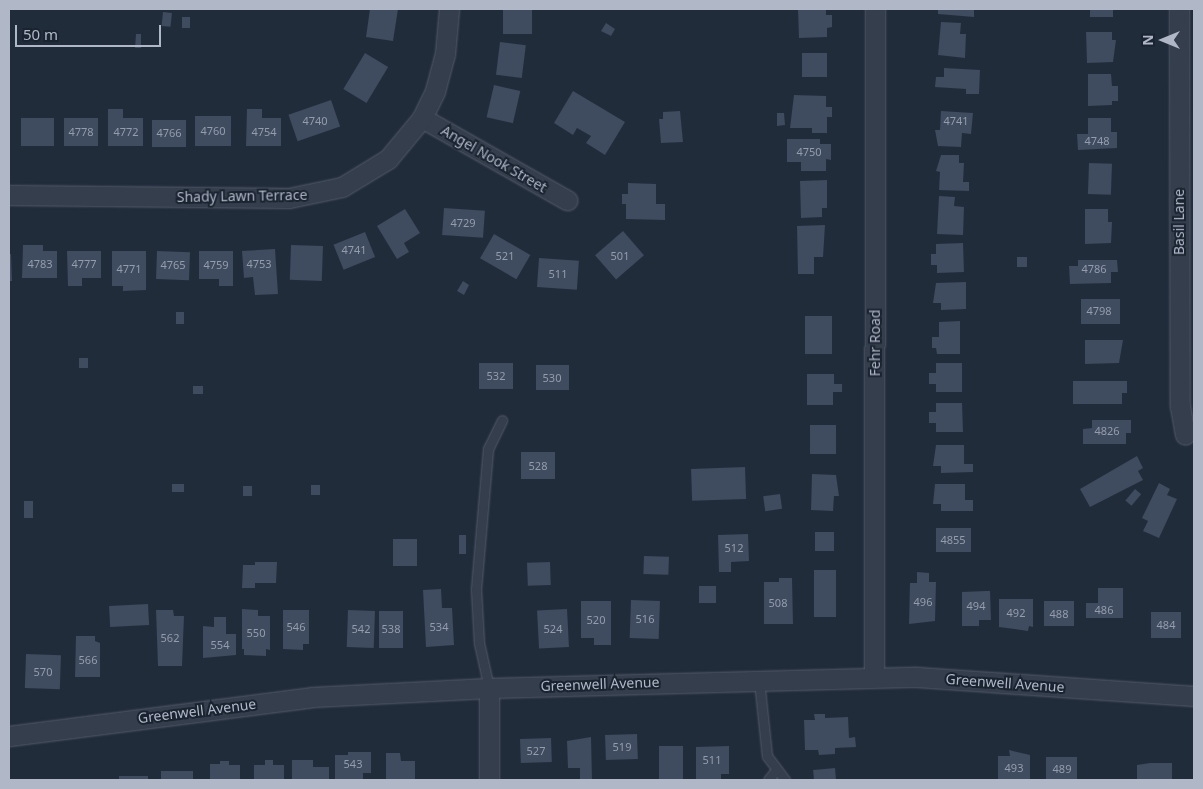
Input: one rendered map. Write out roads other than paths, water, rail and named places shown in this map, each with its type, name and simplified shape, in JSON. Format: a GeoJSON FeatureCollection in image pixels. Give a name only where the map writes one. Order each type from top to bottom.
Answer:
{"type":"FeatureCollection","features":[{"type":"Feature","properties":{"kind":"street","name":"Shady Lawn Terrace"},"geometry":{"type":"LineString","coordinates":[[9,194],[289,198],[316,195],[350,183],[388,159],[422,118],[436,90],[445,54],[449,9]]}},
{"type":"Feature","properties":{"kind":"street","name":"Fehr Road"},"geometry":{"type":"LineString","coordinates":[[874,677],[875,9]]}},
{"type":"Feature","properties":{"kind":"street","name":"Basil Lane"},"geometry":{"type":"LineString","coordinates":[[1179,9],[1180,406],[1185,435]]}},
{"type":"Feature","properties":{"kind":"street","name":"Angel Nook Street"},"geometry":{"type":"LineString","coordinates":[[422,118],[566,200]]}},
{"type":"Feature","properties":{"kind":"street","name":"Greenwell Avenue"},"geometry":{"type":"LineString","coordinates":[[9,736],[312,697],[489,688],[874,677],[1194,696]]}},
{"type":"Feature","properties":{"kind":"street"},"geometry":{"type":"LineString","coordinates":[[489,688],[489,780]]}},
{"type":"Feature","properties":{"kind":"lane"},"geometry":{"type":"LineString","coordinates":[[489,688],[479,643],[476,589],[488,449],[502,420]]}},
{"type":"Feature","properties":{"kind":"lane"},"geometry":{"type":"LineString","coordinates":[[759,680],[767,756],[785,780]]}},
{"type":"Feature","properties":{"kind":"lane"},"geometry":{"type":"LineString","coordinates":[[768,780],[776,770]]}}]}
